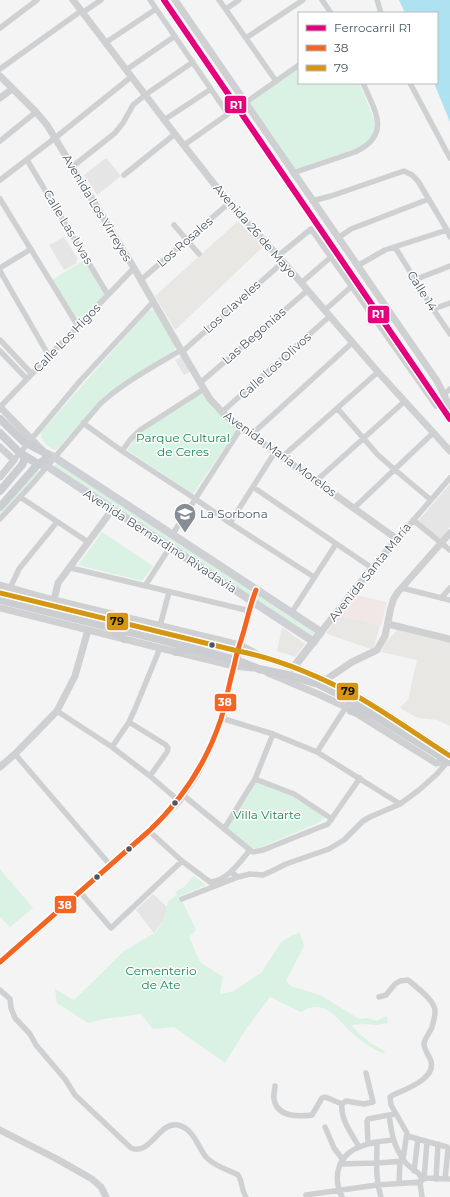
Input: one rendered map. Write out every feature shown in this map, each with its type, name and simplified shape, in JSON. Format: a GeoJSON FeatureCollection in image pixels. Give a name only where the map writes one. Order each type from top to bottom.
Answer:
{"type":"FeatureCollection","features":[{"type":"Feature","properties":{"kind":"main road"},"geometry":{"type":"LineString","coordinates":[[0,419],[21,440],[29,441],[48,454],[42,465],[0,507]]}},
{"type":"Feature","properties":{"kind":"main road"},"geometry":{"type":"LineString","coordinates":[[0,433],[22,455],[42,465]]}},
{"type":"Feature","properties":{"kind":"main road","name":"Avenida Bernardino Rivadavia"},"geometry":{"type":"LineString","coordinates":[[48,454],[322,632]]}},
{"type":"Feature","properties":{"kind":"main road"},"geometry":{"type":"LineString","coordinates":[[0,491],[22,465],[24,461],[22,455]]}},
{"type":"Feature","properties":{"kind":"main road","name":"Avenida Bernardino Rivadavia"},"geometry":{"type":"LineString","coordinates":[[42,465],[314,642]]}},
{"type":"Feature","properties":{"kind":"main road"},"geometry":{"type":"LineString","coordinates":[[237,655],[256,590]]}},
{"type":"Feature","properties":{"kind":"main road"},"geometry":{"type":"LineString","coordinates":[[0,593],[110,624],[124,639]]}},
{"type":"Feature","properties":{"kind":"main road"},"geometry":{"type":"LineString","coordinates":[[0,600],[110,624],[237,655],[259,655],[324,681],[362,699],[450,760]]}},
{"type":"Feature","properties":{"kind":"main road"},"geometry":{"type":"LineString","coordinates":[[110,624],[129,618]]}},
{"type":"Feature","properties":{"kind":"main road"},"geometry":{"type":"LineString","coordinates":[[179,630],[193,644]]}},
{"type":"Feature","properties":{"kind":"main road","name":"Avenida Santa María"},"geometry":{"type":"LineString","coordinates":[[293,668],[322,632]]}},
{"type":"Feature","properties":{"kind":"main road"},"geometry":{"type":"LineString","coordinates":[[176,652],[193,644]]}},
{"type":"Feature","properties":{"kind":"main road"},"geometry":{"type":"LineString","coordinates":[[237,655],[259,669],[288,675],[318,684],[342,696],[450,760]]}},
{"type":"Feature","properties":{"kind":"main road"},"geometry":{"type":"LineString","coordinates":[[348,709],[378,718]]}},
{"type":"Feature","properties":{"kind":"street"},"geometry":{"type":"LineString","coordinates":[[0,28],[37,0]]}},
{"type":"Feature","properties":{"kind":"street"},"geometry":{"type":"LineString","coordinates":[[74,2],[82,0]]}},
{"type":"Feature","properties":{"kind":"street"},"geometry":{"type":"LineString","coordinates":[[0,69],[101,0]]}},
{"type":"Feature","properties":{"kind":"street"},"geometry":{"type":"LineString","coordinates":[[150,0],[228,114],[184,145]]}},
{"type":"Feature","properties":{"kind":"street"},"geometry":{"type":"LineString","coordinates":[[175,0],[437,381],[450,407]]}},
{"type":"Feature","properties":{"kind":"street"},"geometry":{"type":"LineString","coordinates":[[219,0],[276,81]]}},
{"type":"Feature","properties":{"kind":"street"},"geometry":{"type":"LineString","coordinates":[[226,9],[239,0]]}},
{"type":"Feature","properties":{"kind":"street"},"geometry":{"type":"LineString","coordinates":[[246,38],[303,0]]}},
{"type":"Feature","properties":{"kind":"street"},"geometry":{"type":"LineString","coordinates":[[322,0],[330,12]]}},
{"type":"Feature","properties":{"kind":"street"},"geometry":{"type":"LineString","coordinates":[[377,0],[382,12]]}},
{"type":"Feature","properties":{"kind":"street","name":"Avenida 26 de Mayo"},"geometry":{"type":"LineString","coordinates":[[74,2],[229,203],[308,290],[325,310],[329,318],[353,342],[402,403],[434,433],[450,451]]}},
{"type":"Feature","properties":{"kind":"street"},"geometry":{"type":"LineString","coordinates":[[105,43],[156,9]]}},
{"type":"Feature","properties":{"kind":"street"},"geometry":{"type":"LineString","coordinates":[[126,70],[175,36]]}},
{"type":"Feature","properties":{"kind":"street"},"geometry":{"type":"LineString","coordinates":[[72,167],[114,133],[123,123],[134,105],[145,95],[193,62]]}},
{"type":"Feature","properties":{"kind":"street"},"geometry":{"type":"LineString","coordinates":[[245,103],[298,66]]}},
{"type":"Feature","properties":{"kind":"street"},"geometry":{"type":"LineString","coordinates":[[0,180],[131,77]]}},
{"type":"Feature","properties":{"kind":"street","name":"Avenida Los Virreyes"},"geometry":{"type":"LineString","coordinates":[[2,81],[36,112],[47,125],[134,268],[181,351]]}},
{"type":"Feature","properties":{"kind":"street"},"geometry":{"type":"LineString","coordinates":[[293,173],[355,152],[365,147],[374,139],[379,125],[363,84]]}},
{"type":"Feature","properties":{"kind":"street"},"geometry":{"type":"LineString","coordinates":[[411,84],[450,158]]}},
{"type":"Feature","properties":{"kind":"street"},"geometry":{"type":"LineString","coordinates":[[0,98],[12,89]]}},
{"type":"Feature","properties":{"kind":"street"},"geometry":{"type":"LineString","coordinates":[[164,120],[211,89]]}},
{"type":"Feature","properties":{"kind":"street"},"geometry":{"type":"LineString","coordinates":[[0,141],[36,112]]}},
{"type":"Feature","properties":{"kind":"street"},"geometry":{"type":"LineString","coordinates":[[124,175],[175,134]]}},
{"type":"Feature","properties":{"kind":"street","name":"Calle Las Uvas"},"geometry":{"type":"LineString","coordinates":[[27,160],[108,295]]}},
{"type":"Feature","properties":{"kind":"street"},"geometry":{"type":"LineString","coordinates":[[312,201],[404,171],[418,181],[450,237]]}},
{"type":"Feature","properties":{"kind":"street"},"geometry":{"type":"LineString","coordinates":[[0,199],[78,326]]}},
{"type":"Feature","properties":{"kind":"street"},"geometry":{"type":"LineString","coordinates":[[338,238],[351,229],[429,199]]}},
{"type":"Feature","properties":{"kind":"street","name":"Los Rosales"},"geometry":{"type":"LineString","coordinates":[[141,280],[229,203]]}},
{"type":"Feature","properties":{"kind":"street"},"geometry":{"type":"LineString","coordinates":[[174,226],[199,254]]}},
{"type":"Feature","properties":{"kind":"street","name":"Los Claveles"},"geometry":{"type":"LineString","coordinates":[[48,454],[113,392],[181,351],[310,229],[331,257]]}},
{"type":"Feature","properties":{"kind":"street"},"geometry":{"type":"LineString","coordinates":[[357,266],[385,250],[447,230]]}},
{"type":"Feature","properties":{"kind":"street","name":"Calle 14"},"geometry":{"type":"LineString","coordinates":[[394,247],[432,309],[450,334]]}},
{"type":"Feature","properties":{"kind":"street"},"geometry":{"type":"LineString","coordinates":[[31,249],[0,270],[49,356]]}},
{"type":"Feature","properties":{"kind":"street"},"geometry":{"type":"LineString","coordinates":[[301,283],[331,257],[436,406]]}},
{"type":"Feature","properties":{"kind":"street"},"geometry":{"type":"LineString","coordinates":[[414,280],[450,266]]}},
{"type":"Feature","properties":{"kind":"street","name":"Calle Los Higos"},"geometry":{"type":"LineString","coordinates":[[0,407],[134,268]]}},
{"type":"Feature","properties":{"kind":"street"},"geometry":{"type":"LineString","coordinates":[[325,310],[352,286]]}},
{"type":"Feature","properties":{"kind":"street","name":"Las Begonias"},"geometry":{"type":"LineString","coordinates":[[122,451],[140,430],[202,386],[308,290]]}},
{"type":"Feature","properties":{"kind":"street"},"geometry":{"type":"LineString","coordinates":[[0,477],[14,460],[22,455],[29,441],[80,381],[153,302]]}},
{"type":"Feature","properties":{"kind":"street"},"geometry":{"type":"LineString","coordinates":[[432,309],[450,303]]}},
{"type":"Feature","properties":{"kind":"street","name":"Calle Los Olivos"},"geometry":{"type":"LineString","coordinates":[[222,412],[329,318]]}},
{"type":"Feature","properties":{"kind":"street"},"geometry":{"type":"LineString","coordinates":[[0,340],[32,374]]}},
{"type":"Feature","properties":{"kind":"street"},"geometry":{"type":"LineString","coordinates":[[251,435],[353,342]]}},
{"type":"Feature","properties":{"kind":"street"},"geometry":{"type":"LineString","coordinates":[[0,351],[27,379]]}},
{"type":"Feature","properties":{"kind":"street","name":"Avenida María Morelos"},"geometry":{"type":"LineString","coordinates":[[181,351],[210,399],[222,412],[241,428],[282,457],[319,479],[354,508],[397,539]]}},
{"type":"Feature","properties":{"kind":"street"},"geometry":{"type":"LineString","coordinates":[[282,457],[378,372]]}},
{"type":"Feature","properties":{"kind":"street"},"geometry":{"type":"LineString","coordinates":[[444,394],[450,389]]}},
{"type":"Feature","properties":{"kind":"street"},"geometry":{"type":"LineString","coordinates":[[319,479],[402,403]]}},
{"type":"Feature","properties":{"kind":"street"},"geometry":{"type":"LineString","coordinates":[[0,407],[29,441]]}},
{"type":"Feature","properties":{"kind":"street"},"geometry":{"type":"LineString","coordinates":[[337,408],[378,455],[431,500]]}},
{"type":"Feature","properties":{"kind":"street"},"geometry":{"type":"LineString","coordinates":[[83,422],[122,451],[314,577]]}},
{"type":"Feature","properties":{"kind":"street"},"geometry":{"type":"LineString","coordinates":[[172,535],[194,498],[241,428]]}},
{"type":"Feature","properties":{"kind":"street"},"geometry":{"type":"LineString","coordinates":[[354,508],[434,433]]}},
{"type":"Feature","properties":{"kind":"street"},"geometry":{"type":"LineString","coordinates":[[0,447],[14,460]]}},
{"type":"Feature","properties":{"kind":"street"},"geometry":{"type":"LineString","coordinates":[[230,523],[275,452]]}},
{"type":"Feature","properties":{"kind":"street"},"geometry":{"type":"LineString","coordinates":[[0,519],[20,497],[42,465]]}},
{"type":"Feature","properties":{"kind":"street","name":"Avenida Santa María"},"geometry":{"type":"LineString","coordinates":[[322,632],[372,568],[450,478]]}},
{"type":"Feature","properties":{"kind":"street"},"geometry":{"type":"LineString","coordinates":[[253,487],[372,568]]}},
{"type":"Feature","properties":{"kind":"street"},"geometry":{"type":"LineString","coordinates":[[20,497],[88,542]]}},
{"type":"Feature","properties":{"kind":"street"},"geometry":{"type":"LineString","coordinates":[[54,600],[58,583],[112,510]]}},
{"type":"Feature","properties":{"kind":"street"},"geometry":{"type":"LineString","coordinates":[[413,520],[450,550]]}},
{"type":"Feature","properties":{"kind":"street"},"geometry":{"type":"LineString","coordinates":[[10,588],[19,569],[56,522]]}},
{"type":"Feature","properties":{"kind":"street"},"geometry":{"type":"LineString","coordinates":[[324,681],[352,662],[377,650],[385,636],[394,598],[450,533]]}},
{"type":"Feature","properties":{"kind":"street"},"geometry":{"type":"LineString","coordinates":[[292,612],[336,544]]}},
{"type":"Feature","properties":{"kind":"street"},"geometry":{"type":"LineString","coordinates":[[146,586],[170,548]]}},
{"type":"Feature","properties":{"kind":"street"},"geometry":{"type":"LineString","coordinates":[[70,568],[250,611]]}},
{"type":"Feature","properties":{"kind":"street"},"geometry":{"type":"LineString","coordinates":[[0,585],[54,600],[179,630],[237,655]]}},
{"type":"Feature","properties":{"kind":"street"},"geometry":{"type":"LineString","coordinates":[[402,588],[450,600]]}},
{"type":"Feature","properties":{"kind":"street"},"geometry":{"type":"LineString","coordinates":[[441,598],[450,588]]}},
{"type":"Feature","properties":{"kind":"street"},"geometry":{"type":"LineString","coordinates":[[160,626],[169,592]]}},
{"type":"Feature","properties":{"kind":"street"},"geometry":{"type":"LineString","coordinates":[[0,608],[176,652],[237,655]]}},
{"type":"Feature","properties":{"kind":"street"},"geometry":{"type":"LineString","coordinates":[[388,624],[450,639]]}},
{"type":"Feature","properties":{"kind":"street"},"geometry":{"type":"LineString","coordinates":[[0,767],[15,754],[57,711],[75,676],[88,630]]}},
{"type":"Feature","properties":{"kind":"street"},"geometry":{"type":"LineString","coordinates":[[112,747],[129,722],[143,692],[160,648]]}},
{"type":"Feature","properties":{"kind":"street"},"geometry":{"type":"LineString","coordinates":[[0,962],[111,866],[149,831],[181,798],[201,766],[212,744],[221,718],[237,655]]}},
{"type":"Feature","properties":{"kind":"street"},"geometry":{"type":"LineString","coordinates":[[259,669],[318,694],[348,709],[436,763],[450,760]]}},
{"type":"Feature","properties":{"kind":"street"},"geometry":{"type":"LineString","coordinates":[[317,752],[348,709]]}},
{"type":"Feature","properties":{"kind":"street"},"geometry":{"type":"LineString","coordinates":[[57,711],[112,747],[253,852],[263,850],[328,824],[360,778]]}},
{"type":"Feature","properties":{"kind":"street"},"geometry":{"type":"LineString","coordinates":[[221,718],[272,734],[317,752],[400,804]]}},
{"type":"Feature","properties":{"kind":"street"},"geometry":{"type":"LineString","coordinates":[[129,722],[166,745],[168,748],[167,752],[150,776]]}},
{"type":"Feature","properties":{"kind":"street"},"geometry":{"type":"LineString","coordinates":[[224,829],[255,779],[272,734]]}},
{"type":"Feature","properties":{"kind":"street"},"geometry":{"type":"LineString","coordinates":[[15,754],[111,866]]}},
{"type":"Feature","properties":{"kind":"street"},"geometry":{"type":"LineString","coordinates":[[182,899],[238,877],[250,874],[263,875],[272,872],[286,864],[329,849],[344,840],[363,821],[400,804],[419,790],[450,760]]}},
{"type":"Feature","properties":{"kind":"street"},"geometry":{"type":"LineString","coordinates":[[255,779],[294,794],[332,819]]}},
{"type":"Feature","properties":{"kind":"street"},"geometry":{"type":"LineString","coordinates":[[149,831],[182,861],[210,882],[216,882],[223,879],[250,850]]}},
{"type":"Feature","properties":{"kind":"street"},"geometry":{"type":"LineString","coordinates":[[80,892],[110,928],[182,861]]}},
{"type":"Feature","properties":{"kind":"street"},"geometry":{"type":"LineString","coordinates":[[231,872],[238,877]]}},
{"type":"Feature","properties":{"kind":"street"},"geometry":{"type":"LineString","coordinates":[[379,997],[386,995],[395,984],[400,981],[408,980],[432,1002],[435,1012],[431,1028],[423,1045],[430,1060],[431,1071],[415,1085],[390,1097],[391,1105],[395,1114],[408,1136],[399,1183]]}},
{"type":"Feature","properties":{"kind":"street"},"geometry":{"type":"LineString","coordinates":[[0,990],[10,999],[11,1008],[15,1018],[30,1034],[36,1045],[65,1079],[75,1095],[131,1148],[135,1150],[145,1147],[168,1126],[177,1125],[183,1127],[190,1133],[206,1157],[216,1165],[238,1175],[246,1197]]}},
{"type":"Feature","properties":{"kind":"street"},"geometry":{"type":"LineString","coordinates":[[342,1104],[346,1101],[364,1104],[374,1102],[366,1073]]}},
{"type":"Feature","properties":{"kind":"street"},"geometry":{"type":"LineString","coordinates":[[275,1086],[274,1098],[278,1108],[287,1115],[312,1115],[322,1098],[325,1097],[342,1104]]}},
{"type":"Feature","properties":{"kind":"street"},"geometry":{"type":"LineString","coordinates":[[342,1104],[343,1117],[359,1147]]}},
{"type":"Feature","properties":{"kind":"street"},"geometry":{"type":"LineString","coordinates":[[368,1144],[368,1119],[395,1114]]}},
{"type":"Feature","properties":{"kind":"street"},"geometry":{"type":"LineString","coordinates":[[389,1115],[393,1140],[402,1161],[421,1175],[422,1180]]}},
{"type":"Feature","properties":{"kind":"street"},"geometry":{"type":"LineString","coordinates":[[325,1128],[341,1162]]}},
{"type":"Feature","properties":{"kind":"street"},"geometry":{"type":"LineString","coordinates":[[0,1130],[92,1179],[101,1187],[106,1197]]}},
{"type":"Feature","properties":{"kind":"street"},"geometry":{"type":"LineString","coordinates":[[306,1195],[377,1185],[447,1179],[447,1147],[408,1136]]}},
{"type":"Feature","properties":{"kind":"street"},"geometry":{"type":"LineString","coordinates":[[414,1171],[418,1139]]}},
{"type":"Feature","properties":{"kind":"street"},"geometry":{"type":"LineString","coordinates":[[342,1197],[339,1190],[337,1175],[341,1162],[350,1152],[359,1147],[393,1140]]}},
{"type":"Feature","properties":{"kind":"street"},"geometry":{"type":"LineString","coordinates":[[422,1197],[422,1180],[427,1142]]}},
{"type":"Feature","properties":{"kind":"street"},"geometry":{"type":"LineString","coordinates":[[377,1143],[377,1185],[381,1197]]}},
{"type":"Feature","properties":{"kind":"street"},"geometry":{"type":"LineString","coordinates":[[436,1179],[438,1144]]}},
{"type":"Feature","properties":{"kind":"street"},"geometry":{"type":"LineString","coordinates":[[341,1162],[376,1163],[402,1161]]}},
{"type":"Feature","properties":{"kind":"shaded area"},"geometry":{"type":"Polygon","coordinates":[[[106,158],[121,176],[97,195],[84,175],[106,158]]]}},
{"type":"Feature","properties":{"kind":"shaded area"},"geometry":{"type":"Polygon","coordinates":[[[238,221],[263,247],[175,330],[155,296],[238,221]]]}},
{"type":"Feature","properties":{"kind":"shaded area"},"geometry":{"type":"Polygon","coordinates":[[[64,237],[78,259],[76,260],[77,263],[64,270],[49,245],[64,237]]]}},
{"type":"Feature","properties":{"kind":"shaded area"},"geometry":{"type":"Polygon","coordinates":[[[183,356],[191,371],[184,375],[175,360],[183,356]]]}},
{"type":"Feature","properties":{"kind":"shaded area"},"geometry":{"type":"Polygon","coordinates":[[[450,484],[450,527],[441,538],[438,538],[418,521],[450,484]]]}},
{"type":"Feature","properties":{"kind":"shaded area"},"geometry":{"type":"Polygon","coordinates":[[[356,595],[387,602],[381,626],[339,616],[356,595]]]}},
{"type":"Feature","properties":{"kind":"shaded area"},"geometry":{"type":"Polygon","coordinates":[[[339,616],[380,625],[374,647],[371,649],[326,633],[339,616]]]}},
{"type":"Feature","properties":{"kind":"shaded area"},"geometry":{"type":"Polygon","coordinates":[[[282,627],[305,644],[295,657],[277,651],[282,627]]]}},
{"type":"Feature","properties":{"kind":"shaded area"},"geometry":{"type":"Polygon","coordinates":[[[397,630],[450,641],[450,726],[437,720],[418,718],[401,709],[400,707],[408,700],[417,660],[381,652],[386,642],[397,630]]]}},
{"type":"Feature","properties":{"kind":"shaded area"},"geometry":{"type":"Polygon","coordinates":[[[153,894],[167,907],[164,919],[154,933],[136,910],[153,894]]]}},
{"type":"Feature","properties":{"kind":"green space"},"geometry":{"type":"Polygon","coordinates":[[[298,69],[298,84],[359,84],[375,122],[373,135],[361,147],[297,169],[294,168],[250,103],[298,69]]]}},
{"type":"Feature","properties":{"kind":"green space"},"geometry":{"type":"Polygon","coordinates":[[[84,260],[105,295],[79,323],[52,280],[84,260]]]}},
{"type":"Feature","properties":{"kind":"green space"},"geometry":{"type":"Polygon","coordinates":[[[150,310],[155,311],[175,345],[173,352],[102,398],[56,450],[47,446],[41,437],[42,431],[150,310]]]}},
{"type":"Feature","properties":{"kind":"green space","name":"Parque Cultural de Ceres"},"geometry":{"type":"Polygon","coordinates":[[[203,392],[237,429],[193,494],[127,450],[143,430],[203,392]]]}},
{"type":"Feature","properties":{"kind":"green space"},"geometry":{"type":"Polygon","coordinates":[[[57,463],[253,592],[249,595],[54,467],[57,463]]]}},
{"type":"Feature","properties":{"kind":"green space"},"geometry":{"type":"Polygon","coordinates":[[[38,469],[39,472],[0,518],[0,513],[38,469]]]}},
{"type":"Feature","properties":{"kind":"green space"},"geometry":{"type":"Polygon","coordinates":[[[102,532],[153,566],[142,581],[78,565],[102,532]]]}},
{"type":"Feature","properties":{"kind":"green space"},"geometry":{"type":"Polygon","coordinates":[[[258,595],[315,633],[313,637],[257,601],[256,599],[258,595]]]}},
{"type":"Feature","properties":{"kind":"green space","name":"Villa Vitarte"},"geometry":{"type":"Polygon","coordinates":[[[257,782],[291,796],[325,817],[320,822],[259,848],[251,848],[227,828],[257,782]]]}},
{"type":"Feature","properties":{"kind":"green space"},"geometry":{"type":"Polygon","coordinates":[[[0,869],[33,908],[10,927],[0,917],[0,869]]]}},
{"type":"Feature","properties":{"kind":"green space","name":"Cementerio de Ate"},"geometry":{"type":"Polygon","coordinates":[[[194,876],[206,885],[180,896],[196,930],[189,937],[200,962],[223,977],[220,994],[234,991],[262,972],[281,942],[300,933],[304,946],[286,981],[291,986],[322,996],[359,1019],[368,1018],[376,1021],[387,1016],[388,1023],[377,1025],[351,1025],[367,1040],[385,1051],[384,1053],[365,1043],[333,1014],[324,1008],[314,1007],[301,1012],[270,997],[246,1029],[225,1063],[174,1027],[153,1029],[141,1014],[104,1019],[88,1023],[57,1003],[55,989],[74,1000],[124,951],[156,932],[164,919],[168,901],[177,895],[175,892],[184,887],[194,876]]]}},
{"type":"Feature","properties":{"kind":"water"},"geometry":{"type":"Polygon","coordinates":[[[399,0],[450,0],[450,122],[434,84],[438,84],[438,12],[405,12],[399,0]]]}},
{"type":"Feature","properties":{"kind":"rail line","name":"R1"},"geometry":{"type":"LineString","coordinates":[[164,0],[450,419]]}},
{"type":"Feature","properties":{"kind":"transit line","name":"38"},"geometry":{"type":"LineString","coordinates":[[0,962],[149,831],[183,793],[192,780],[201,766],[221,719],[237,655],[256,590]]}},
{"type":"Feature","properties":{"kind":"transit line","name":"79"},"geometry":{"type":"LineString","coordinates":[[0,593],[254,654],[285,664],[316,676],[360,698],[450,756]]}},
{"type":"Feature","properties":{"kind":"place","name":"La Sorbona"},"geometry":{"type":"Point","coordinates":[185,534]}}]}
